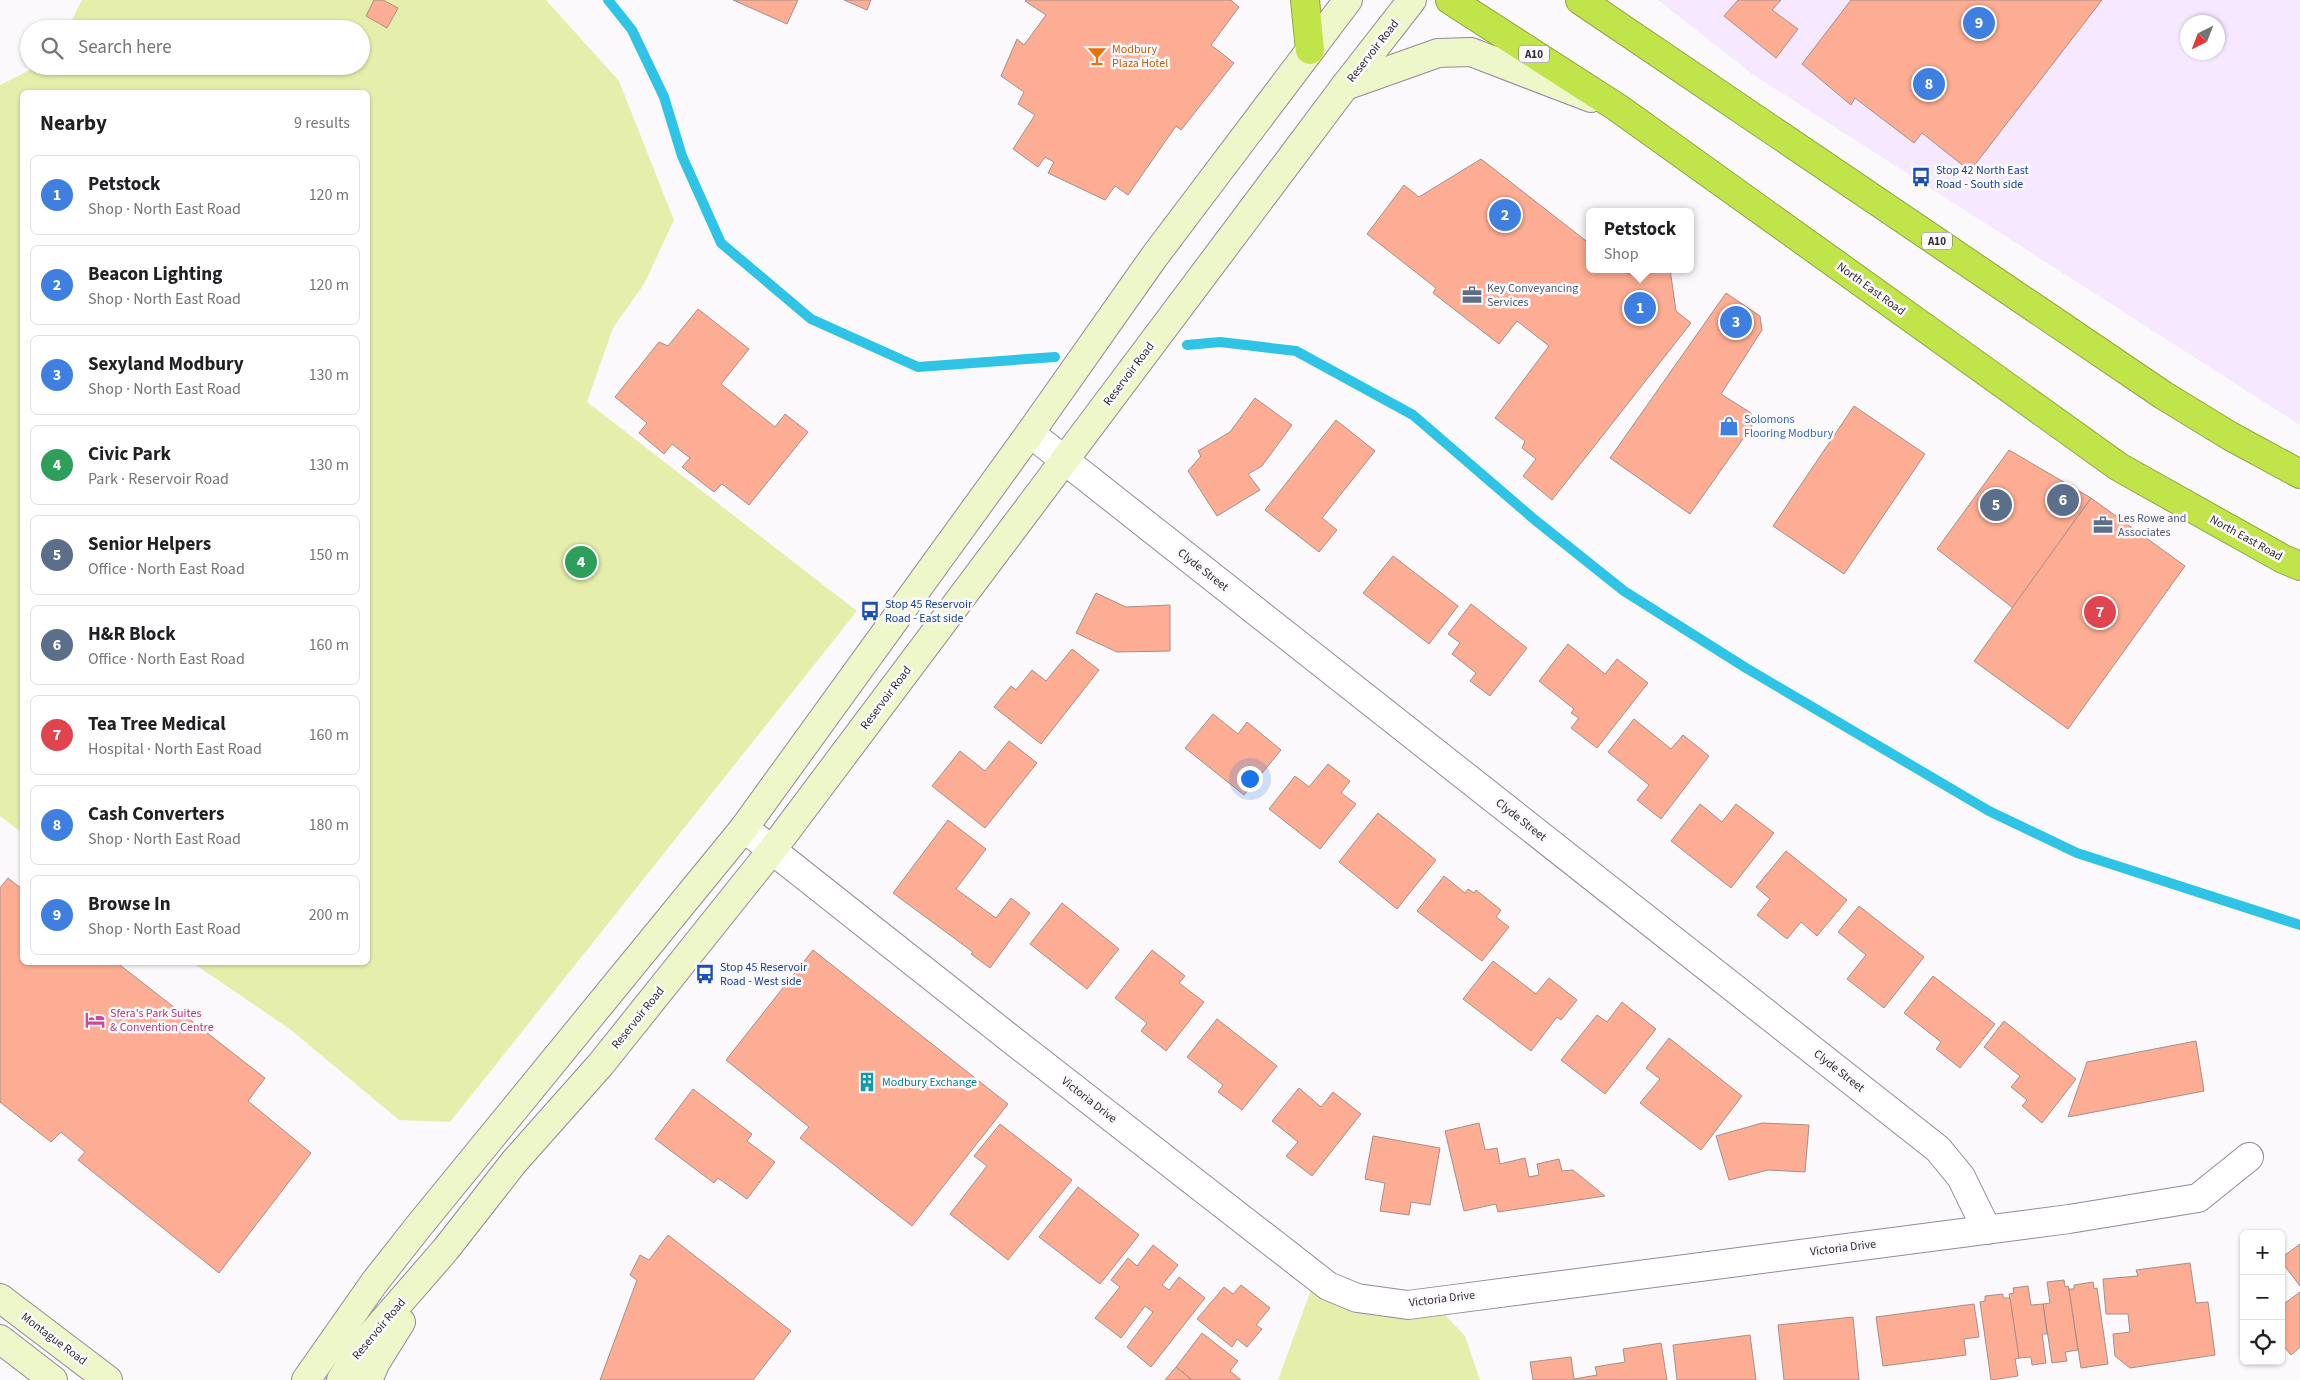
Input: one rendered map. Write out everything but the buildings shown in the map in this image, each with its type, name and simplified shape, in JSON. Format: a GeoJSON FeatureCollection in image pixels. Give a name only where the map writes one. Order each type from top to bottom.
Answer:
{"type":"FeatureCollection","features":[{"type":"Feature","properties":{"kind":"highway"},"geometry":{"type":"LineString","coordinates":[[1305,0],[1310,50]]}},
{"type":"Feature","properties":{"kind":"highway","name":"North East Road"},"geometry":{"type":"LineString","coordinates":[[1450,0],[1618,108],[2119,467],[2283,559],[2300,566]]}},
{"type":"Feature","properties":{"kind":"highway","name":"A10"},"geometry":{"type":"LineString","coordinates":[[1580,0],[2163,395],[2230,436],[2300,474]]}},
{"type":"Feature","properties":{"kind":"main road"},"geometry":{"type":"LineString","coordinates":[[306,1380],[374,1283],[418,1227],[744,828],[1030,433],[1154,256],[1348,0]]}},
{"type":"Feature","properties":{"kind":"main road","name":"Reservoir Road"},"geometry":{"type":"LineString","coordinates":[[341,1380],[360,1348],[446,1249],[514,1162],[601,1064],[772,850],[1345,86],[1412,0]]}},
{"type":"Feature","properties":{"kind":"main road"},"geometry":{"type":"LineString","coordinates":[[1345,86],[1438,53],[1471,52],[1618,108]]}},
{"type":"Feature","properties":{"kind":"main road"},"geometry":{"type":"LineString","coordinates":[[368,1380],[376,1362],[398,1325],[492,1207],[514,1162]]}},
{"type":"Feature","properties":{"kind":"main road","name":"Montague Road"},"geometry":{"type":"LineString","coordinates":[[0,1298],[108,1380]]}},
{"type":"Feature","properties":{"kind":"main road"},"geometry":{"type":"LineString","coordinates":[[0,1339],[53,1380]]}},
{"type":"Feature","properties":{"kind":"street","name":"Clyde Street"},"geometry":{"type":"LineString","coordinates":[[1030,433],[1938,1149],[1961,1177],[1987,1230]]}},
{"type":"Feature","properties":{"kind":"street","name":"Victoria Drive"},"geometry":{"type":"LineString","coordinates":[[744,828],[1322,1281],[1356,1298],[1408,1304],[1987,1230],[2198,1198],[2248,1157]]}},
{"type":"Feature","properties":{"kind":"shaded area"},"geometry":{"type":"Polygon","coordinates":[[[1658,0],[2300,0],[2300,425],[1752,74],[1658,0]]]}},
{"type":"Feature","properties":{"kind":"green space"},"geometry":{"type":"Polygon","coordinates":[[[82,0],[546,0],[619,81],[674,220],[644,284],[613,328],[587,402],[857,611],[450,1122],[399,1120],[291,1030],[196,965],[370,965],[370,90],[20,90],[20,831],[0,816],[0,85],[20,75],[370,75],[370,20],[72,20],[82,0]]]}},
{"type":"Feature","properties":{"kind":"green space"},"geometry":{"type":"Polygon","coordinates":[[[1316,1276],[1432,1301],[1465,1336],[1480,1380],[1278,1380],[1316,1276]]]}},
{"type":"Feature","properties":{"kind":"waterway"},"geometry":{"type":"LineString","coordinates":[[608,0],[632,30],[664,97],[682,156],[721,243],[811,319],[918,367],[1055,357]]}},
{"type":"Feature","properties":{"kind":"waterway"},"geometry":{"type":"LineString","coordinates":[[1187,345],[1220,342],[1296,351],[1413,415],[1535,520],[1624,591],[1746,668],[1989,811],[2077,853],[2300,925]]}},
{"type":"Feature","properties":{"kind":"place","name":"Browse In"},"geometry":{"type":"Point","coordinates":[1979,23]}},
{"type":"Feature","properties":{"kind":"place","name":"Modbury Plaza Hotel"},"geometry":{"type":"Point","coordinates":[1097,56]}},
{"type":"Feature","properties":{"kind":"place","name":"Cash Converters"},"geometry":{"type":"Point","coordinates":[1929,84]}},
{"type":"Feature","properties":{"kind":"place","name":"Stop 42 North East Road - South side"},"geometry":{"type":"Point","coordinates":[1921,177]}},
{"type":"Feature","properties":{"kind":"place","name":"Beacon Lighting"},"geometry":{"type":"Point","coordinates":[1505,215]}},
{"type":"Feature","properties":{"kind":"place","name":"Key Conveyancing Services"},"geometry":{"type":"Point","coordinates":[1472,295]}},
{"type":"Feature","properties":{"kind":"place","name":"Petstock"},"geometry":{"type":"Point","coordinates":[1640,308]}},
{"type":"Feature","properties":{"kind":"place","name":"Sexyland Modbury"},"geometry":{"type":"Point","coordinates":[1736,322]}},
{"type":"Feature","properties":{"kind":"place","name":"Solomons Flooring Modbury"},"geometry":{"type":"Point","coordinates":[1729,426]}},
{"type":"Feature","properties":{"kind":"place","name":"H&R Block"},"geometry":{"type":"Point","coordinates":[2063,500]}},
{"type":"Feature","properties":{"kind":"place","name":"Senior Helpers"},"geometry":{"type":"Point","coordinates":[1996,505]}},
{"type":"Feature","properties":{"kind":"place","name":"Les Rowe and Associates"},"geometry":{"type":"Point","coordinates":[2103,525]}},
{"type":"Feature","properties":{"kind":"place","name":"Civic Park"},"geometry":{"type":"Point","coordinates":[581,562]}},
{"type":"Feature","properties":{"kind":"place","name":"Stop 45 Reservoir Road - East side"},"geometry":{"type":"Point","coordinates":[870,611]}},
{"type":"Feature","properties":{"kind":"place","name":"Tea Tree Medical"},"geometry":{"type":"Point","coordinates":[2100,612]}},
{"type":"Feature","properties":{"kind":"place","name":"Stop 45 Reservoir Road - West side"},"geometry":{"type":"Point","coordinates":[705,974]}},
{"type":"Feature","properties":{"kind":"place","name":"Sfera's Park Suites & Convention Centre"},"geometry":{"type":"Point","coordinates":[95,1020]}},
{"type":"Feature","properties":{"kind":"place","name":"Modbury Exchange"},"geometry":{"type":"Point","coordinates":[867,1082]}}]}
